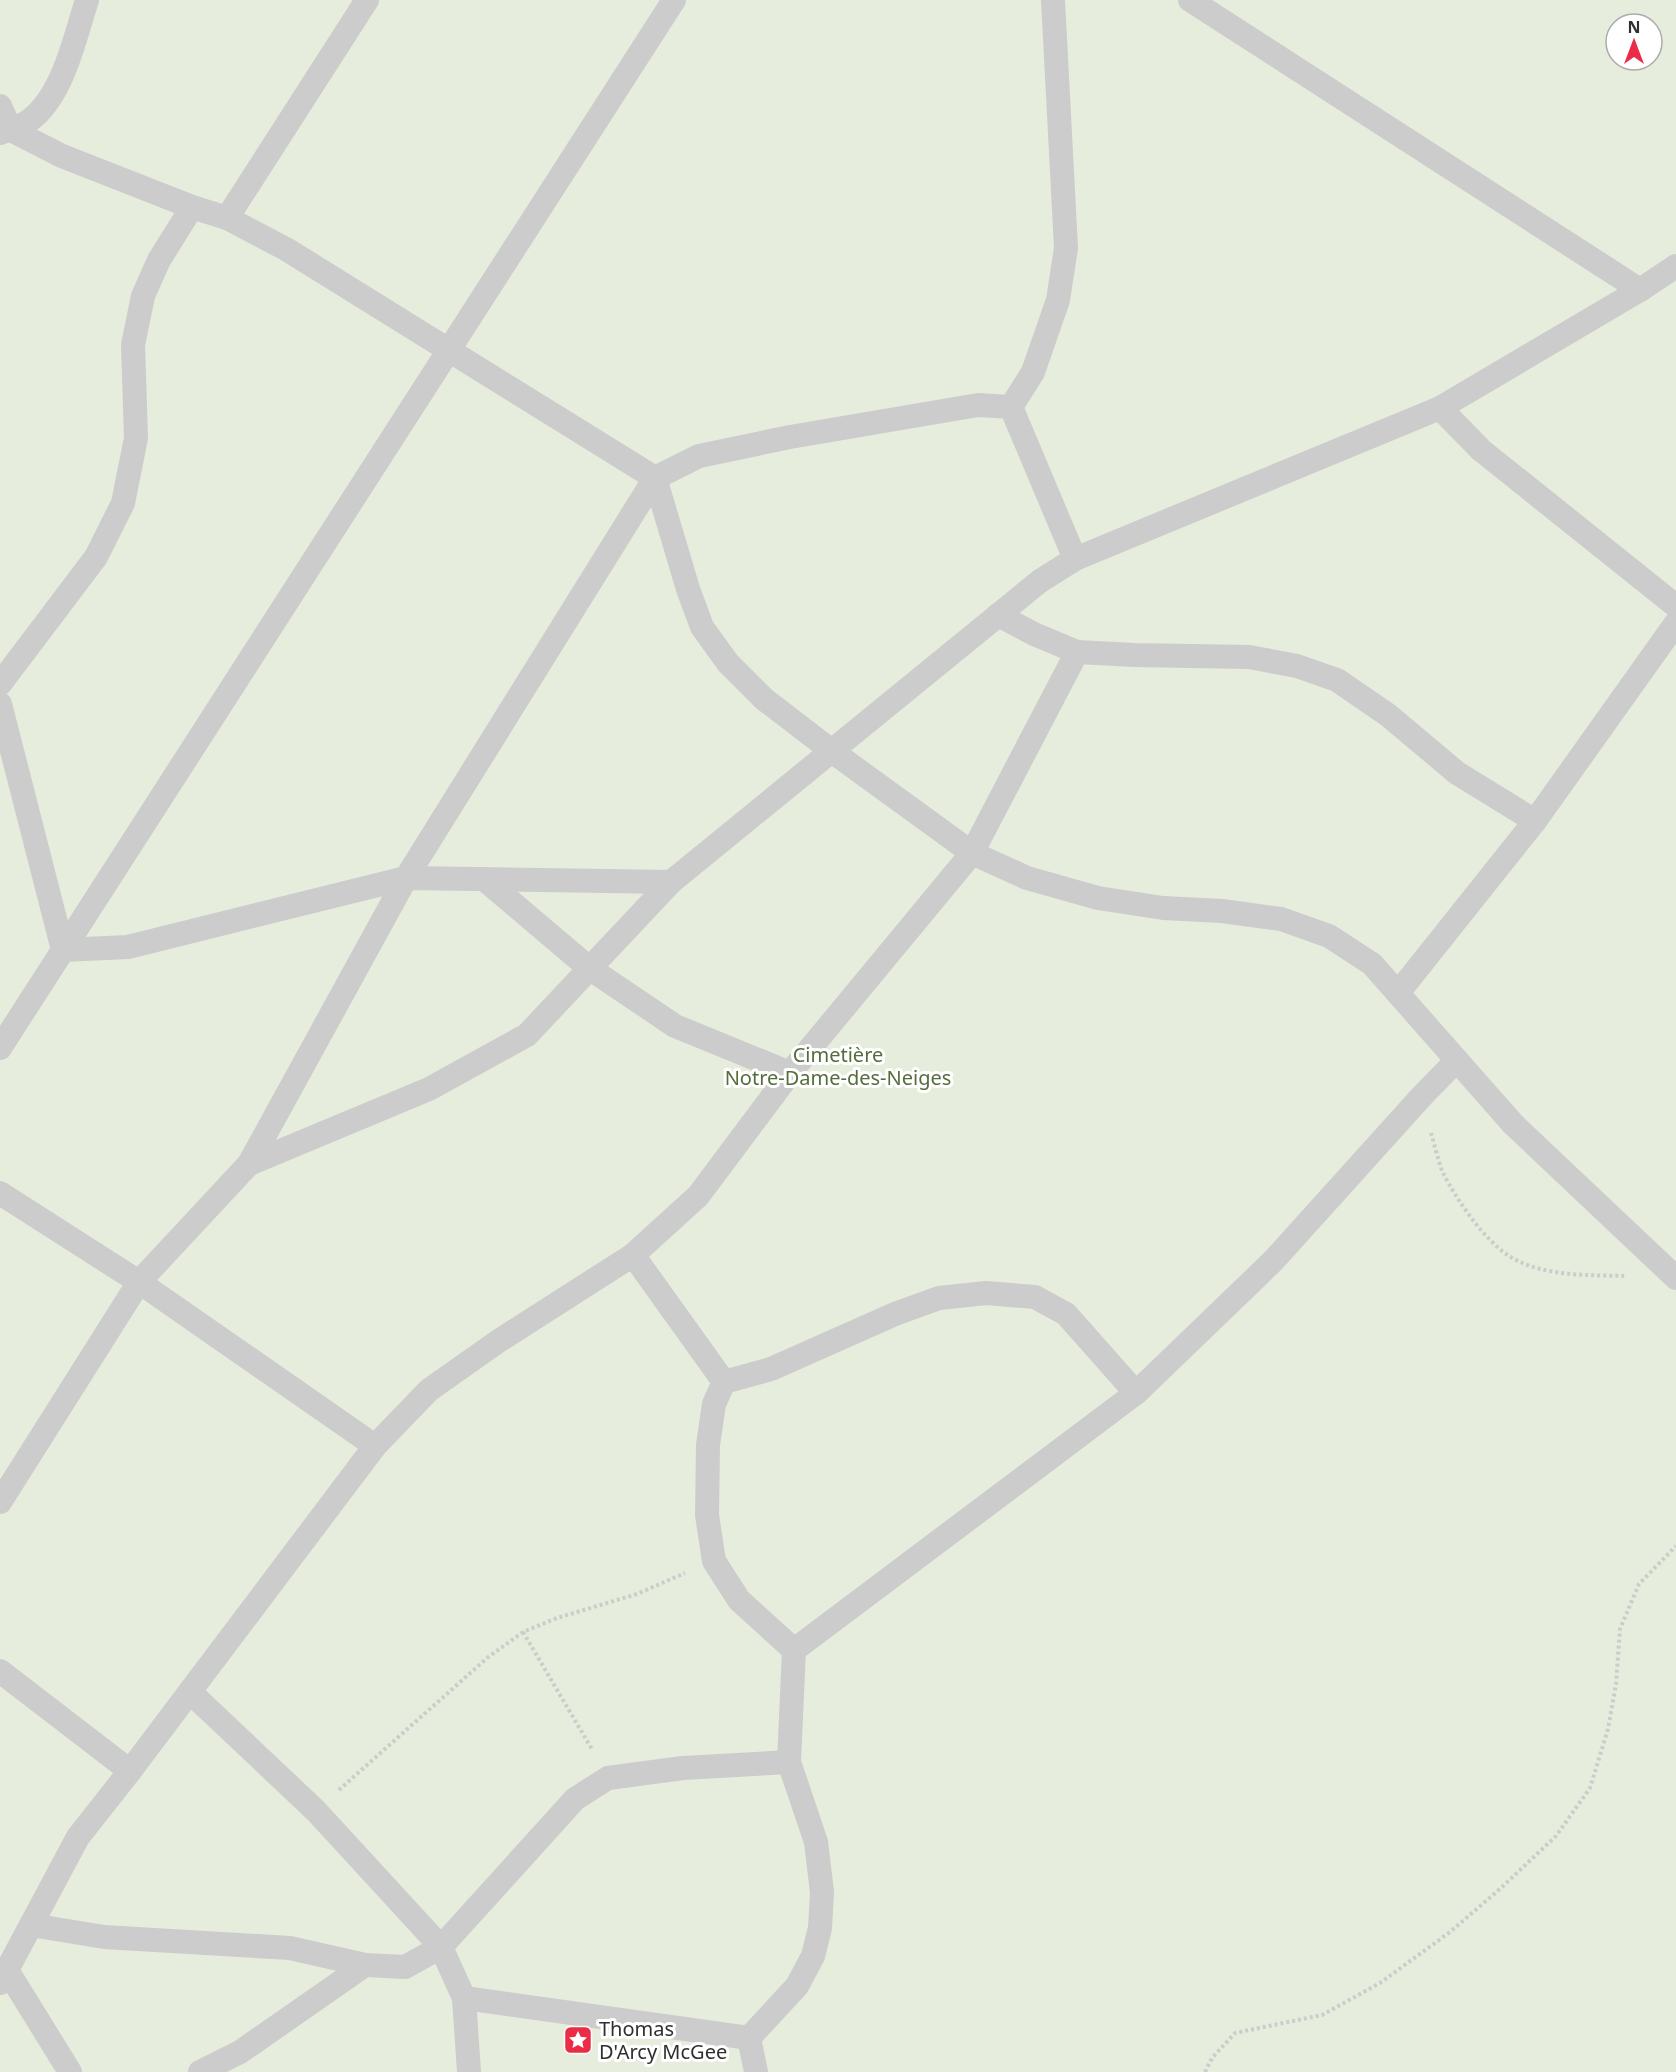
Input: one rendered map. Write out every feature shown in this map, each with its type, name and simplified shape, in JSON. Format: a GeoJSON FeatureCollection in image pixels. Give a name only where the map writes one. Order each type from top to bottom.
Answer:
{"type":"FeatureCollection","features":[{"type":"Feature","properties":{"kind":"lane"},"geometry":{"type":"LineString","coordinates":[[5,131],[30,121],[48,102],[65,68],[87,0]]}},
{"type":"Feature","properties":{"kind":"lane"},"geometry":{"type":"LineString","coordinates":[[227,218],[367,0]]}},
{"type":"Feature","properties":{"kind":"lane"},"geometry":{"type":"LineString","coordinates":[[0,1048],[674,0]]}},
{"type":"Feature","properties":{"kind":"lane"},"geometry":{"type":"LineString","coordinates":[[1011,407],[1033,372],[1058,300],[1066,248],[1053,0]]}},
{"type":"Feature","properties":{"kind":"lane"},"geometry":{"type":"LineString","coordinates":[[1190,0],[1640,290]]}},
{"type":"Feature","properties":{"kind":"lane"},"geometry":{"type":"LineString","coordinates":[[0,106],[5,131]]}},
{"type":"Feature","properties":{"kind":"lane"},"geometry":{"type":"LineString","coordinates":[[5,131],[192,207],[227,218],[286,249],[655,478],[688,590],[702,627],[728,663],[764,699],[972,853],[1027,878],[1098,898],[1163,908],[1222,911],[1281,919],[1329,936],[1372,964],[1513,1124],[1668,1270]]}},
{"type":"Feature","properties":{"kind":"lane"},"geometry":{"type":"LineString","coordinates":[[0,684],[96,557],[123,503],[136,438],[133,345],[143,296],[159,260],[192,207]]}},
{"type":"Feature","properties":{"kind":"lane"},"geometry":{"type":"LineString","coordinates":[[249,1164],[429,1089],[527,1035],[671,882],[1040,581],[1075,559],[1440,408],[1640,290],[1676,266]]}},
{"type":"Feature","properties":{"kind":"lane"},"geometry":{"type":"LineString","coordinates":[[0,1502],[139,1282],[249,1164],[406,878],[655,478],[699,456],[790,437],[978,405],[1011,407]]}},
{"type":"Feature","properties":{"kind":"lane"},"geometry":{"type":"LineString","coordinates":[[1011,407],[1075,559]]}},
{"type":"Feature","properties":{"kind":"lane"},"geometry":{"type":"LineString","coordinates":[[1440,408],[1480,450],[1676,606]]}},
{"type":"Feature","properties":{"kind":"lane"},"geometry":{"type":"LineString","coordinates":[[998,615],[1034,634],[1077,652],[1249,657],[1297,666],[1337,680],[1388,715],[1457,773],[1535,821]]}},
{"type":"Feature","properties":{"kind":"lane"},"geometry":{"type":"LineString","coordinates":[[1398,993],[1535,821],[1676,623]]}},
{"type":"Feature","properties":{"kind":"lane"},"geometry":{"type":"LineString","coordinates":[[70,2072],[3,1976],[78,1837],[375,1446],[429,1390],[500,1340],[633,1255],[698,1196],[789,1073],[972,853],[1077,652]]}},
{"type":"Feature","properties":{"kind":"lane"},"geometry":{"type":"LineString","coordinates":[[0,704],[63,950]]}},
{"type":"Feature","properties":{"kind":"lane"},"geometry":{"type":"LineString","coordinates":[[63,950],[128,947],[406,878],[671,882]]}},
{"type":"Feature","properties":{"kind":"lane"},"geometry":{"type":"LineString","coordinates":[[484,879],[589,968],[675,1026],[789,1073]]}},
{"type":"Feature","properties":{"kind":"lane"},"geometry":{"type":"LineString","coordinates":[[794,1650],[1136,1393],[1273,1261],[1456,1061]]}},
{"type":"Feature","properties":{"kind":"lane"},"geometry":{"type":"LineString","coordinates":[[0,1193],[139,1282],[375,1446]]}},
{"type":"Feature","properties":{"kind":"lane"},"geometry":{"type":"LineString","coordinates":[[633,1255],[724,1382]]}},
{"type":"Feature","properties":{"kind":"lane"},"geometry":{"type":"LineString","coordinates":[[724,1382],[771,1369],[895,1314],[939,1298],[986,1293],[1035,1297],[1066,1314],[1136,1393]]}},
{"type":"Feature","properties":{"kind":"lane"},"geometry":{"type":"LineString","coordinates":[[724,1382],[714,1404],[708,1445],[707,1515],[714,1561],[740,1600],[794,1650],[789,1762],[816,1842],[822,1892],[820,1928],[813,1956],[797,1986],[749,2038]]}},
{"type":"Feature","properties":{"kind":"lane"},"geometry":{"type":"LineString","coordinates":[[0,1671],[130,1771]]}},
{"type":"Feature","properties":{"kind":"lane"},"geometry":{"type":"LineString","coordinates":[[190,1692],[316,1811],[441,1947],[464,1998],[469,2072]]}},
{"type":"Feature","properties":{"kind":"lane"},"geometry":{"type":"LineString","coordinates":[[31,1925],[104,1937],[290,1948],[365,1965],[405,1967],[441,1947],[575,1799],[608,1778],[682,1768],[789,1762]]}},
{"type":"Feature","properties":{"kind":"lane"},"geometry":{"type":"LineString","coordinates":[[200,2072],[240,2052],[365,1965]]}},
{"type":"Feature","properties":{"kind":"lane"},"geometry":{"type":"LineString","coordinates":[[464,1998],[749,2038]]}},
{"type":"Feature","properties":{"kind":"lane"},"geometry":{"type":"LineString","coordinates":[[749,2038],[756,2072]]}},
{"type":"Feature","properties":{"kind":"path"},"geometry":{"type":"LineString","coordinates":[[1421,1097],[1443,1172],[1471,1218],[1509,1256],[1533,1266],[1558,1272],[1634,1276],[1668,1270]]}},
{"type":"Feature","properties":{"kind":"path"},"geometry":{"type":"LineString","coordinates":[[1205,2072],[1212,2058],[1235,2033],[1322,2015],[1380,1983],[1450,1932],[1556,1836],[1590,1788],[1608,1729],[1616,1684],[1620,1629],[1639,1584],[1676,1546]]}},
{"type":"Feature","properties":{"kind":"path"},"geometry":{"type":"LineString","coordinates":[[316,1811],[487,1658],[523,1632],[556,1618],[637,1594],[714,1561]]}},
{"type":"Feature","properties":{"kind":"path"},"geometry":{"type":"LineString","coordinates":[[523,1632],[608,1778]]}},
{"type":"Feature","properties":{"kind":"green space","name":"Cimetière Notre-Dame-des-Neiges"},"geometry":{"type":"Polygon","coordinates":[[[0,0],[1676,0],[1676,2072],[0,2072],[0,0]]]}},
{"type":"Feature","properties":{"kind":"place","name":"Thomas D'Arcy McGee"},"geometry":{"type":"Point","coordinates":[578,2040]}}]}
